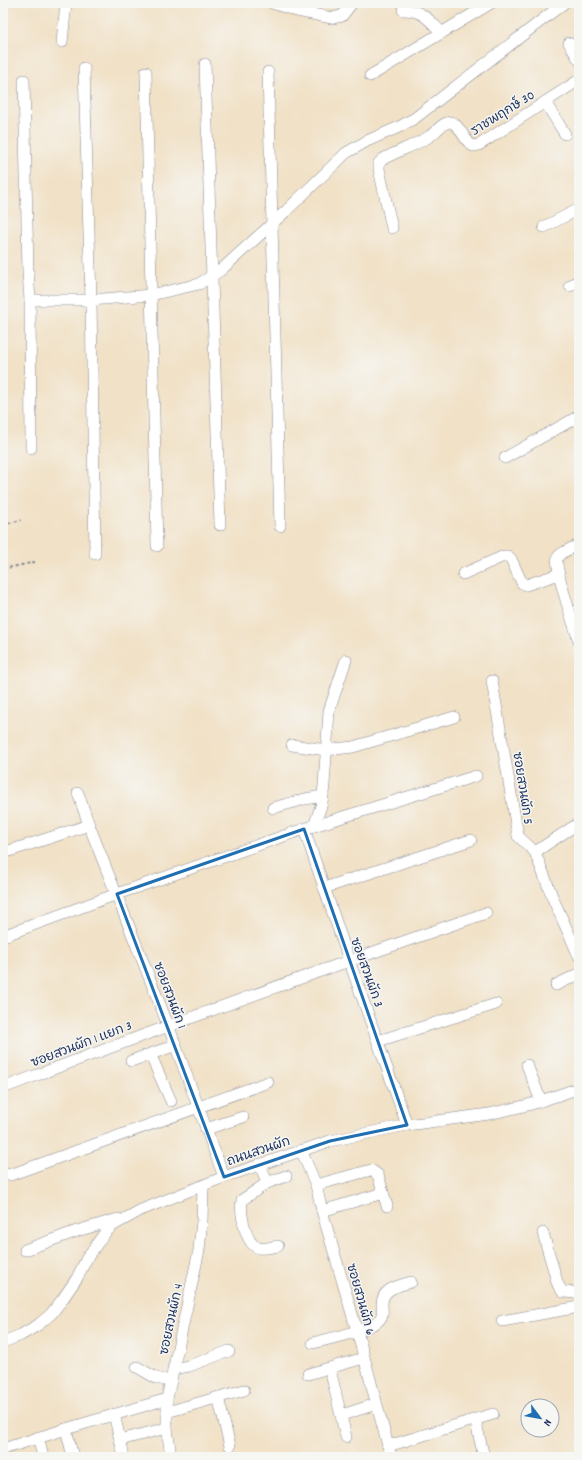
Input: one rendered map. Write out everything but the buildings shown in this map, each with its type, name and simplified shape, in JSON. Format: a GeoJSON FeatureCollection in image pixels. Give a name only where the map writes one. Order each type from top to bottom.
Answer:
{"type":"FeatureCollection","features":[{"type":"Feature","properties":{"kind":"street"},"geometry":{"type":"LineString","coordinates":[[62,42],[66,3]]}},
{"type":"Feature","properties":{"kind":"street"},"geometry":{"type":"LineString","coordinates":[[272,3],[332,18],[342,16],[352,3]]}},
{"type":"Feature","properties":{"kind":"street"},"geometry":{"type":"LineString","coordinates":[[370,76],[491,3]]}},
{"type":"Feature","properties":{"kind":"street"},"geometry":{"type":"LineString","coordinates":[[30,300],[91,300],[151,294],[199,284],[212,277],[346,153],[415,118],[564,3]]}},
{"type":"Feature","properties":{"kind":"street"},"geometry":{"type":"LineString","coordinates":[[403,10],[420,12],[442,33]]}},
{"type":"Feature","properties":{"kind":"street"},"geometry":{"type":"LineString","coordinates":[[569,43],[579,60]]}},
{"type":"Feature","properties":{"kind":"street"},"geometry":{"type":"LineString","coordinates":[[205,64],[220,526]]}},
{"type":"Feature","properties":{"kind":"street"},"geometry":{"type":"LineString","coordinates":[[84,68],[91,300],[95,554]]}},
{"type":"Feature","properties":{"kind":"street"},"geometry":{"type":"LineString","coordinates":[[146,72],[157,546]]}},
{"type":"Feature","properties":{"kind":"street"},"geometry":{"type":"LineString","coordinates":[[268,72],[280,526]]}},
{"type":"Feature","properties":{"kind":"street"},"geometry":{"type":"LineString","coordinates":[[24,80],[28,272],[30,300],[32,448]]}},
{"type":"Feature","properties":{"kind":"street","name":"ราชพฤกษ์ 30"},"geometry":{"type":"LineString","coordinates":[[392,228],[379,169],[379,163],[383,159],[430,136],[446,122],[451,122],[457,126],[469,144],[473,146],[479,145],[579,80]]}},
{"type":"Feature","properties":{"kind":"street"},"geometry":{"type":"LineString","coordinates":[[545,102],[565,134]]}},
{"type":"Feature","properties":{"kind":"street"},"geometry":{"type":"LineString","coordinates":[[544,226],[579,209]]}},
{"type":"Feature","properties":{"kind":"street"},"geometry":{"type":"LineString","coordinates":[[506,458],[579,416]]}},
{"type":"Feature","properties":{"kind":"street"},"geometry":{"type":"LineString","coordinates":[[579,545],[557,557],[559,574],[579,641]]}},
{"type":"Feature","properties":{"kind":"street"},"geometry":{"type":"LineString","coordinates":[[463,574],[504,556],[508,556],[511,559],[522,583],[526,585],[559,574]]}},
{"type":"Feature","properties":{"kind":"street"},"geometry":{"type":"LineString","coordinates":[[309,828],[322,803],[329,711],[346,660]]}},
{"type":"Feature","properties":{"kind":"street","name":"ซอยสวนผัก 5"},"geometry":{"type":"LineString","coordinates":[[492,680],[518,836],[535,852],[554,901],[579,956]]}},
{"type":"Feature","properties":{"kind":"street"},"geometry":{"type":"LineString","coordinates":[[292,745],[326,750],[353,747],[454,717]]}},
{"type":"Feature","properties":{"kind":"street"},"geometry":{"type":"LineString","coordinates":[[3,936],[117,894],[309,828],[476,776]]}},
{"type":"Feature","properties":{"kind":"street","name":"ซอยสวนผัก 1"},"geometry":{"type":"LineString","coordinates":[[78,793],[89,825],[176,1045],[224,1177]]}},
{"type":"Feature","properties":{"kind":"street"},"geometry":{"type":"LineString","coordinates":[[273,808],[305,799],[323,796]]}},
{"type":"Feature","properties":{"kind":"street"},"geometry":{"type":"LineString","coordinates":[[535,852],[579,823]]}},
{"type":"Feature","properties":{"kind":"street"},"geometry":{"type":"LineString","coordinates":[[3,853],[89,825]]}},
{"type":"Feature","properties":{"kind":"street","name":"ซอยสวนผัก 3"},"geometry":{"type":"LineString","coordinates":[[309,828],[324,888],[407,1125]]}},
{"type":"Feature","properties":{"kind":"street"},"geometry":{"type":"LineString","coordinates":[[324,888],[471,840]]}},
{"type":"Feature","properties":{"kind":"street","name":"ซอยสวนผัก 1 แยก 3"},"geometry":{"type":"LineString","coordinates":[[3,1088],[168,1025],[486,913]]}},
{"type":"Feature","properties":{"kind":"street"},"geometry":{"type":"LineString","coordinates":[[556,985],[579,974]]}},
{"type":"Feature","properties":{"kind":"street"},"geometry":{"type":"LineString","coordinates":[[378,1041],[496,1004]]}},
{"type":"Feature","properties":{"kind":"street"},"geometry":{"type":"LineString","coordinates":[[131,1061],[176,1045]]}},
{"type":"Feature","properties":{"kind":"street"},"geometry":{"type":"LineString","coordinates":[[150,1054],[171,1101]]}},
{"type":"Feature","properties":{"kind":"street"},"geometry":{"type":"LineString","coordinates":[[527,1065],[541,1101]]}},
{"type":"Feature","properties":{"kind":"street"},"geometry":{"type":"LineString","coordinates":[[3,1174],[10,1175],[268,1082]]}},
{"type":"Feature","properties":{"kind":"street","name":"ถนนสวนผัก"},"geometry":{"type":"LineString","coordinates":[[3,1342],[38,1325],[51,1314],[77,1278],[87,1258],[104,1234],[112,1226],[131,1215],[224,1177],[330,1141],[407,1125],[489,1114],[541,1101],[579,1088]]}},
{"type":"Feature","properties":{"kind":"street"},"geometry":{"type":"LineString","coordinates":[[206,1129],[243,1117]]}},
{"type":"Feature","properties":{"kind":"street","name":"ซอยสวนผัก 6"},"geometry":{"type":"LineString","coordinates":[[301,1150],[316,1185],[390,1452]]}},
{"type":"Feature","properties":{"kind":"street"},"geometry":{"type":"LineString","coordinates":[[260,1164],[267,1183]]}},
{"type":"Feature","properties":{"kind":"street"},"geometry":{"type":"LineString","coordinates":[[316,1185],[371,1170],[378,1175],[387,1206]]}},
{"type":"Feature","properties":{"kind":"street"},"geometry":{"type":"LineString","coordinates":[[278,1246],[258,1248],[251,1243],[241,1208],[242,1200],[267,1183],[286,1176]]}},
{"type":"Feature","properties":{"kind":"street","name":"ซอยสวนผัก 4"},"geometry":{"type":"LineString","coordinates":[[171,1457],[167,1428],[167,1399],[199,1250],[203,1186]]}},
{"type":"Feature","properties":{"kind":"street"},"geometry":{"type":"LineString","coordinates":[[322,1211],[383,1193]]}},
{"type":"Feature","properties":{"kind":"street"},"geometry":{"type":"LineString","coordinates":[[25,1250],[77,1231],[131,1215]]}},
{"type":"Feature","properties":{"kind":"street"},"geometry":{"type":"LineString","coordinates":[[543,1233],[558,1285],[563,1292],[579,1293]]}},
{"type":"Feature","properties":{"kind":"street"},"geometry":{"type":"LineString","coordinates":[[313,1343],[371,1326],[380,1320],[383,1313],[382,1302],[384,1294],[390,1289],[411,1282]]}},
{"type":"Feature","properties":{"kind":"street"},"geometry":{"type":"LineString","coordinates":[[502,1321],[579,1307]]}},
{"type":"Feature","properties":{"kind":"street"},"geometry":{"type":"LineString","coordinates":[[173,1369],[189,1366],[229,1351]]}},
{"type":"Feature","properties":{"kind":"street"},"geometry":{"type":"LineString","coordinates":[[308,1374],[330,1369],[364,1358]]}},
{"type":"Feature","properties":{"kind":"street"},"geometry":{"type":"LineString","coordinates":[[137,1367],[156,1378],[170,1381]]}},
{"type":"Feature","properties":{"kind":"street"},"geometry":{"type":"LineString","coordinates":[[330,1369],[346,1437]]}},
{"type":"Feature","properties":{"kind":"street"},"geometry":{"type":"LineString","coordinates":[[167,1412],[244,1390]]}},
{"type":"Feature","properties":{"kind":"street"},"geometry":{"type":"LineString","coordinates":[[218,1397],[230,1446]]}},
{"type":"Feature","properties":{"kind":"street"},"geometry":{"type":"LineString","coordinates":[[3,1449],[66,1428],[167,1399]]}},
{"type":"Feature","properties":{"kind":"street"},"geometry":{"type":"LineString","coordinates":[[342,1415],[376,1404]]}},
{"type":"Feature","properties":{"kind":"street"},"geometry":{"type":"LineString","coordinates":[[114,1414],[124,1457]]}},
{"type":"Feature","properties":{"kind":"street"},"geometry":{"type":"LineString","coordinates":[[390,1452],[475,1419],[493,1414]]}},
{"type":"Feature","properties":{"kind":"street"},"geometry":{"type":"LineString","coordinates":[[475,1419],[484,1457]]}},
{"type":"Feature","properties":{"kind":"street"},"geometry":{"type":"LineString","coordinates":[[66,1428],[73,1457]]}},
{"type":"Feature","properties":{"kind":"street"},"geometry":{"type":"LineString","coordinates":[[120,1440],[167,1428]]}},
{"type":"Feature","properties":{"kind":"street"},"geometry":{"type":"LineString","coordinates":[[38,1437],[43,1457]]}},
{"type":"Feature","properties":{"kind":"path"},"geometry":{"type":"LineString","coordinates":[[3,201],[3,238]]}},
{"type":"Feature","properties":{"kind":"path"},"geometry":{"type":"LineString","coordinates":[[3,525],[21,520]]}},
{"type":"Feature","properties":{"kind":"path"},"geometry":{"type":"LineString","coordinates":[[3,569],[35,562]]}},
{"type":"Feature","properties":{"kind":"highlighted area"},"geometry":{"type":"Polygon","coordinates":[[[304,829],[407,1125],[330,1141],[224,1177],[117,894],[304,829]]]}}]}
